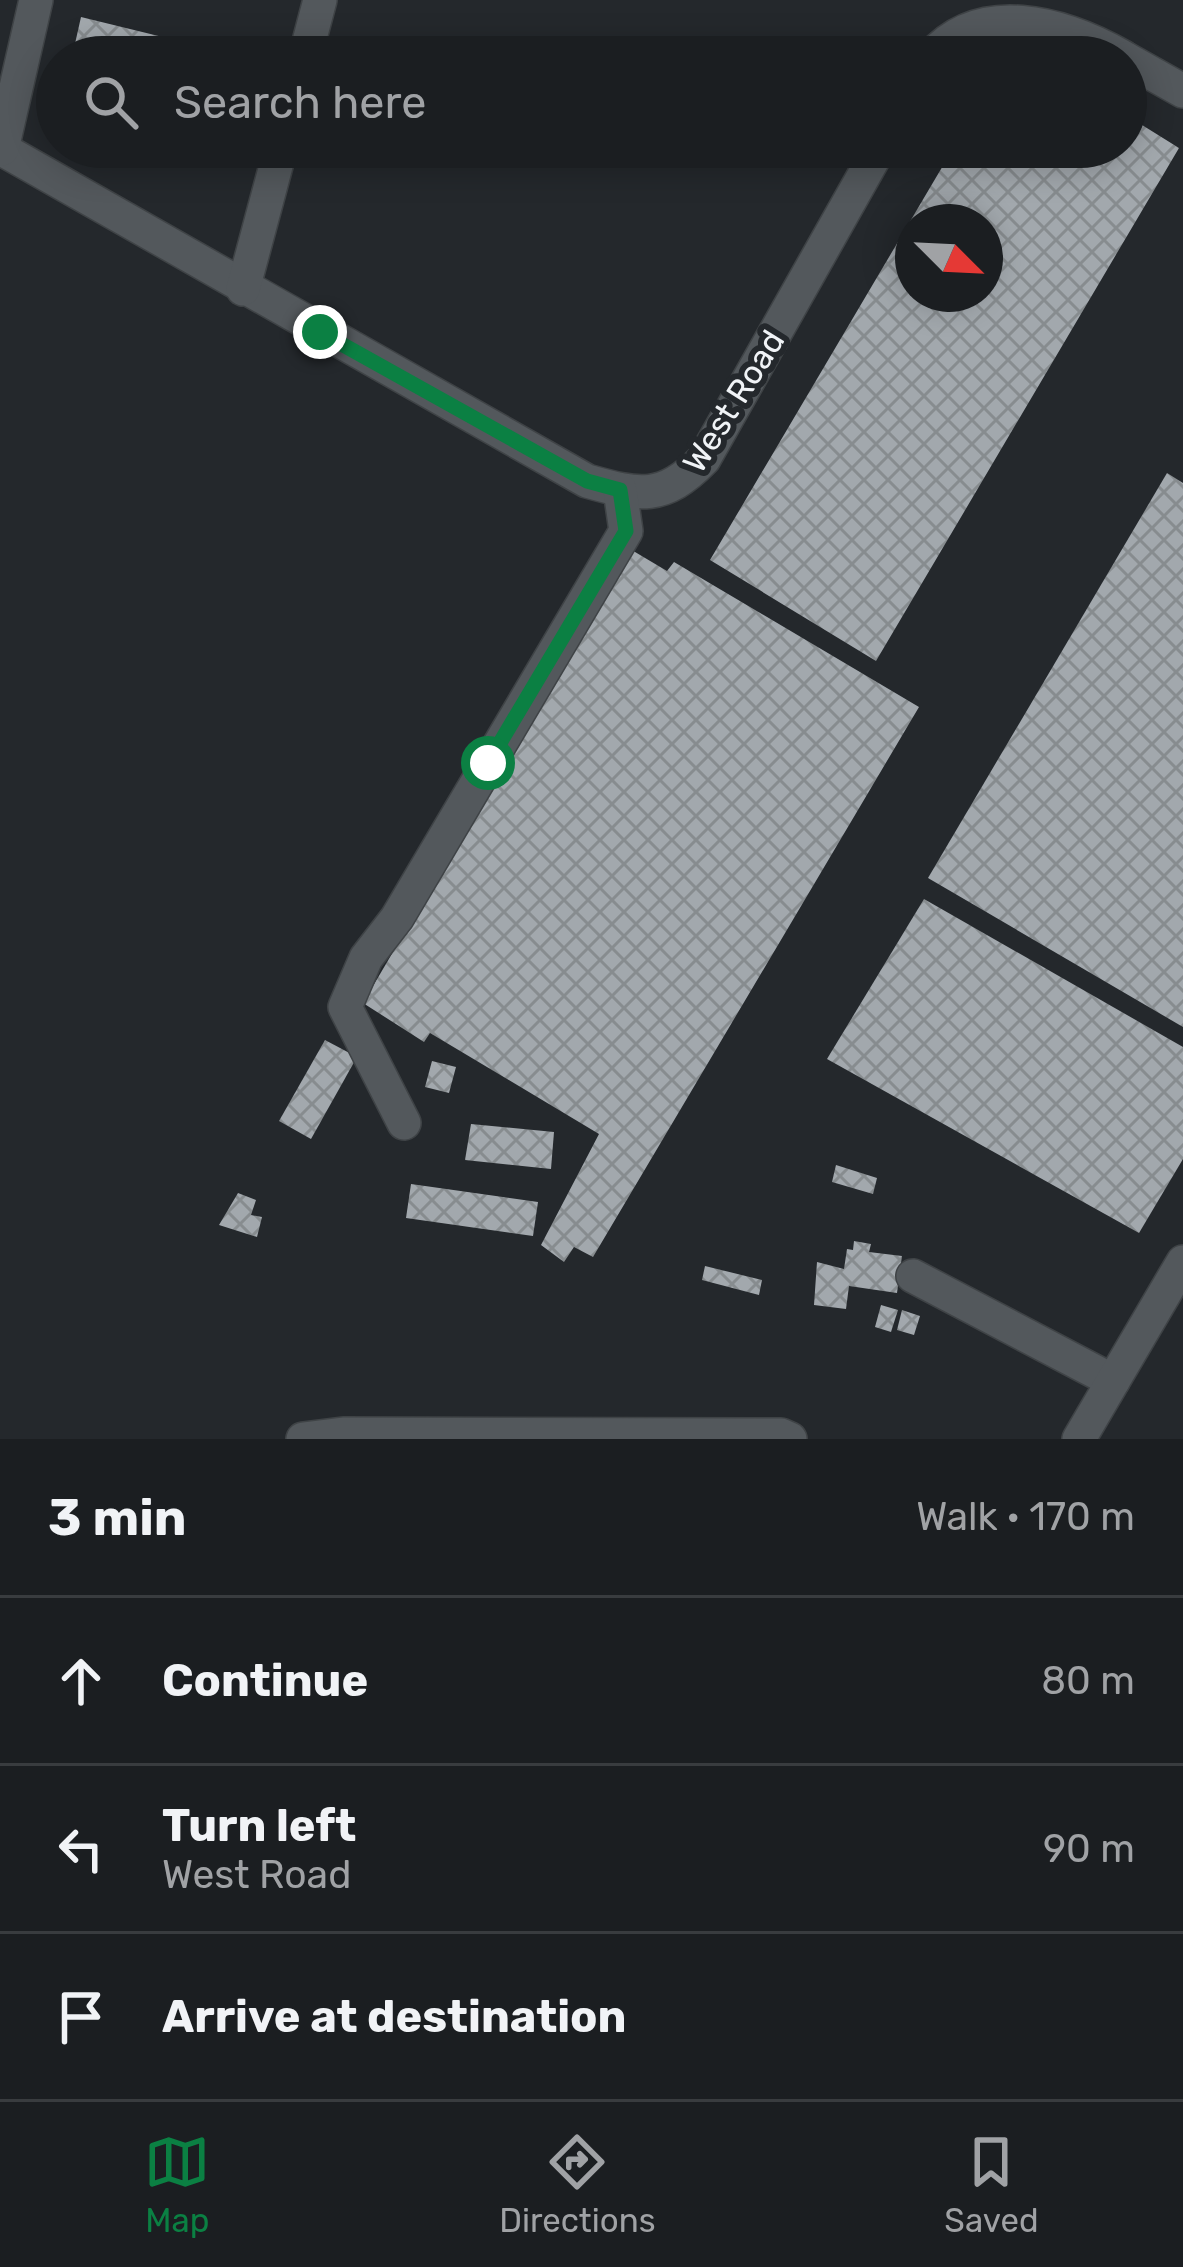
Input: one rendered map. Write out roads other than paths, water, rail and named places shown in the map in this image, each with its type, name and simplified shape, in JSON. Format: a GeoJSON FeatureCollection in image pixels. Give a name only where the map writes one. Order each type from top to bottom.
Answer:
{"type":"FeatureCollection","features":[{"type":"Feature","properties":{"kind":"street"},"geometry":{"type":"LineString","coordinates":[[1,148],[36,0]]}},
{"type":"Feature","properties":{"kind":"street"},"geometry":{"type":"LineString","coordinates":[[311,36],[320,0]]}},
{"type":"Feature","properties":{"kind":"street"},"geometry":{"type":"LineString","coordinates":[[945,36],[966,19],[993,10],[1051,16],[1086,36]]}},
{"type":"Feature","properties":{"kind":"street"},"geometry":{"type":"LineString","coordinates":[[1147,71],[1183,91]]}},
{"type":"Feature","properties":{"kind":"street","name":"West Road"},"geometry":{"type":"LineString","coordinates":[[1,148],[587,481],[649,494],[681,483],[704,459],[868,168]]}},
{"type":"Feature","properties":{"kind":"street"},"geometry":{"type":"LineString","coordinates":[[243,289],[275,168]]}},
{"type":"Feature","properties":{"kind":"street"},"geometry":{"type":"LineString","coordinates":[[404,1123],[345,1006],[366,958],[397,918],[626,531],[620,490]]}},
{"type":"Feature","properties":{"kind":"street"},"geometry":{"type":"LineString","coordinates":[[1079,1439],[1183,1262]]}},
{"type":"Feature","properties":{"kind":"street"},"geometry":{"type":"LineString","coordinates":[[914,1276],[1113,1382]]}},
{"type":"Feature","properties":{"kind":"street"},"geometry":{"type":"LineString","coordinates":[[303,1439],[343,1434],[781,1435],[790,1439]]}}]}
